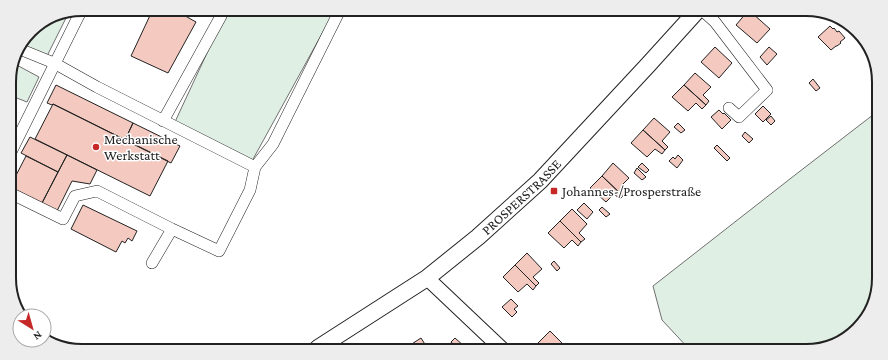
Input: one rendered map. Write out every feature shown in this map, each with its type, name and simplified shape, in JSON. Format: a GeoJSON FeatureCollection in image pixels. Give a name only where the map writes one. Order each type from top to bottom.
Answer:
{"type":"FeatureCollection","features":[{"type":"Feature","properties":{"kind":"main road","name":"PROSPERSTRASSE"},"geometry":{"type":"LineString","coordinates":[[324,344],[427,278],[478,237],[540,181],[692,16]]}},
{"type":"Feature","properties":{"kind":"street"},"geometry":{"type":"LineString","coordinates":[[16,142],[78,16]]}},
{"type":"Feature","properties":{"kind":"street"},"geometry":{"type":"LineString","coordinates":[[163,121],[221,16]]}},
{"type":"Feature","properties":{"kind":"street"},"geometry":{"type":"LineString","coordinates":[[16,196],[63,219],[75,196],[97,191],[219,251],[250,190],[255,167],[273,144],[337,16]]}},
{"type":"Feature","properties":{"kind":"street"},"geometry":{"type":"LineString","coordinates":[[708,16],[715,22],[767,90],[739,117],[729,108]]}},
{"type":"Feature","properties":{"kind":"street"},"geometry":{"type":"LineString","coordinates":[[24,51],[54,63],[97,87],[255,167]]}},
{"type":"Feature","properties":{"kind":"street"},"geometry":{"type":"LineString","coordinates":[[152,263],[172,229]]}},
{"type":"Feature","properties":{"kind":"street"},"geometry":{"type":"LineString","coordinates":[[427,278],[497,344]]}},
{"type":"Feature","properties":{"kind":"green space"},"geometry":{"type":"Polygon","coordinates":[[[224,16],[332,16],[252,161],[174,124],[224,16]]]}},
{"type":"Feature","properties":{"kind":"green space"},"geometry":{"type":"Polygon","coordinates":[[[66,18],[45,60],[25,50],[38,32],[61,19],[66,18]]]}},
{"type":"Feature","properties":{"kind":"green space"},"geometry":{"type":"Polygon","coordinates":[[[18,66],[39,77],[27,102],[16,98],[16,77],[18,66]]]}},
{"type":"Feature","properties":{"kind":"green space"},"geometry":{"type":"Polygon","coordinates":[[[872,116],[872,278],[869,299],[863,311],[853,325],[832,339],[819,343],[684,344],[662,320],[653,286],[872,116]]]}},
{"type":"Feature","properties":{"kind":"building"},"geometry":{"type":"Polygon","coordinates":[[[150,16],[185,16],[196,22],[168,73],[131,56],[150,16]]]}},
{"type":"Feature","properties":{"kind":"building"},"geometry":{"type":"Polygon","coordinates":[[[744,16],[755,16],[770,29],[757,43],[736,25],[744,16]]]}},
{"type":"Feature","properties":{"kind":"building"},"geometry":{"type":"Polygon","coordinates":[[[830,26],[837,32],[839,31],[845,38],[831,50],[818,37],[830,26]]]}},
{"type":"Feature","properties":{"kind":"building"},"geometry":{"type":"Polygon","coordinates":[[[715,47],[732,63],[719,78],[701,62],[715,47]]]}},
{"type":"Feature","properties":{"kind":"building"},"geometry":{"type":"Polygon","coordinates":[[[769,47],[777,54],[767,65],[760,57],[769,47]]]}},
{"type":"Feature","properties":{"kind":"building"},"geometry":{"type":"Polygon","coordinates":[[[695,73],[711,87],[703,95],[709,101],[706,105],[684,85],[695,73]]]}},
{"type":"Feature","properties":{"kind":"building"},"geometry":{"type":"Polygon","coordinates":[[[813,79],[820,88],[816,91],[809,83],[813,79]]]}},
{"type":"Feature","properties":{"kind":"building"},"geometry":{"type":"Polygon","coordinates":[[[56,85],[133,123],[125,140],[53,104],[47,103],[56,85]]]}},
{"type":"Feature","properties":{"kind":"building"},"geometry":{"type":"Polygon","coordinates":[[[684,85],[706,105],[702,109],[696,103],[688,111],[672,97],[684,85]]]}},
{"type":"Feature","properties":{"kind":"building","name":"Mechanische Werkstatt"},"geometry":{"type":"Polygon","coordinates":[[[53,104],[168,161],[150,196],[35,139],[53,104]]]}},
{"type":"Feature","properties":{"kind":"building"},"geometry":{"type":"Polygon","coordinates":[[[763,106],[771,114],[763,122],[755,114],[763,106]]]}},
{"type":"Feature","properties":{"kind":"building"},"geometry":{"type":"Polygon","coordinates":[[[719,110],[731,120],[722,129],[711,117],[719,110]]]}},
{"type":"Feature","properties":{"kind":"building"},"geometry":{"type":"Polygon","coordinates":[[[771,116],[775,121],[771,125],[766,120],[771,116]]]}},
{"type":"Feature","properties":{"kind":"building"},"geometry":{"type":"Polygon","coordinates":[[[654,118],[670,132],[662,141],[668,147],[665,150],[643,130],[654,118]]]}},
{"type":"Feature","properties":{"kind":"building"},"geometry":{"type":"Polygon","coordinates":[[[133,123],[180,146],[171,163],[125,140],[133,123]]]}},
{"type":"Feature","properties":{"kind":"building"},"geometry":{"type":"Polygon","coordinates":[[[678,123],[685,130],[681,133],[674,127],[678,123]]]}},
{"type":"Feature","properties":{"kind":"building"},"geometry":{"type":"Polygon","coordinates":[[[643,130],[665,150],[662,154],[655,149],[647,157],[631,143],[643,130]]]}},
{"type":"Feature","properties":{"kind":"building"},"geometry":{"type":"Polygon","coordinates":[[[745,132],[753,139],[749,143],[742,136],[745,132]]]}},
{"type":"Feature","properties":{"kind":"building"},"geometry":{"type":"Polygon","coordinates":[[[30,137],[67,155],[58,172],[21,153],[30,137]]]}},
{"type":"Feature","properties":{"kind":"building"},"geometry":{"type":"Polygon","coordinates":[[[717,145],[730,158],[727,161],[714,148],[717,145]]]}},
{"type":"Feature","properties":{"kind":"building"},"geometry":{"type":"Polygon","coordinates":[[[67,155],[97,170],[90,184],[72,181],[57,211],[42,203],[67,155]]]}},
{"type":"Feature","properties":{"kind":"building"},"geometry":{"type":"Polygon","coordinates":[[[678,155],[683,160],[677,168],[669,161],[673,157],[675,159],[678,155]]]}},
{"type":"Feature","properties":{"kind":"building"},"geometry":{"type":"Polygon","coordinates":[[[26,156],[58,172],[42,203],[16,190],[16,175],[26,156]]]}},
{"type":"Feature","properties":{"kind":"building"},"geometry":{"type":"Polygon","coordinates":[[[613,163],[629,178],[621,186],[627,192],[623,196],[602,176],[613,163]]]}},
{"type":"Feature","properties":{"kind":"building"},"geometry":{"type":"Polygon","coordinates":[[[642,163],[649,170],[646,173],[638,167],[642,163]]]}},
{"type":"Feature","properties":{"kind":"building"},"geometry":{"type":"Polygon","coordinates":[[[637,168],[646,177],[642,180],[634,173],[637,168]]]}},
{"type":"Feature","properties":{"kind":"building"},"geometry":{"type":"Polygon","coordinates":[[[602,176],[623,196],[620,199],[614,194],[606,202],[590,188],[602,176]]]}},
{"type":"Feature","properties":{"kind":"building"},"geometry":{"type":"Polygon","coordinates":[[[584,203],[593,212],[587,219],[577,210],[584,203]]]}},
{"type":"Feature","properties":{"kind":"building"},"geometry":{"type":"Polygon","coordinates":[[[83,205],[137,231],[132,241],[128,238],[125,243],[122,241],[116,252],[71,229],[83,205]]]}},
{"type":"Feature","properties":{"kind":"building"},"geometry":{"type":"Polygon","coordinates":[[[602,207],[610,214],[606,217],[599,210],[602,207]]]}},
{"type":"Feature","properties":{"kind":"building"},"geometry":{"type":"Polygon","coordinates":[[[572,209],[587,224],[579,233],[585,239],[581,242],[560,221],[572,209]]]}},
{"type":"Feature","properties":{"kind":"building"},"geometry":{"type":"Polygon","coordinates":[[[560,221],[581,242],[578,246],[572,240],[564,248],[548,233],[560,221]]]}},
{"type":"Feature","properties":{"kind":"building"},"geometry":{"type":"Polygon","coordinates":[[[527,253],[542,269],[533,277],[539,283],[536,286],[515,265],[527,253]]]}},
{"type":"Feature","properties":{"kind":"building"},"geometry":{"type":"Polygon","coordinates":[[[554,261],[560,268],[557,271],[551,264],[554,261]]]}},
{"type":"Feature","properties":{"kind":"building"},"geometry":{"type":"Polygon","coordinates":[[[515,265],[536,286],[533,290],[527,284],[518,292],[503,277],[515,265]]]}},
{"type":"Feature","properties":{"kind":"building"},"geometry":{"type":"Polygon","coordinates":[[[511,299],[518,306],[514,309],[517,312],[512,317],[502,307],[511,299]]]}},
{"type":"Feature","properties":{"kind":"building"},"geometry":{"type":"Polygon","coordinates":[[[550,331],[562,343],[561,344],[537,344],[550,331]]]}},
{"type":"Feature","properties":{"kind":"building"},"geometry":{"type":"Polygon","coordinates":[[[421,338],[425,344],[412,344],[421,338]]]}},
{"type":"Feature","properties":{"kind":"building"},"geometry":{"type":"Polygon","coordinates":[[[455,338],[462,344],[453,344],[451,342],[455,338]]]}},
{"type":"Feature","properties":{"kind":"place","name":"Mechanische Werkstatt"},"geometry":{"type":"Point","coordinates":[96,147]}},
{"type":"Feature","properties":{"kind":"place","name":"Johannes-/Prosperstraße"},"geometry":{"type":"Point","coordinates":[554,191]}}]}
